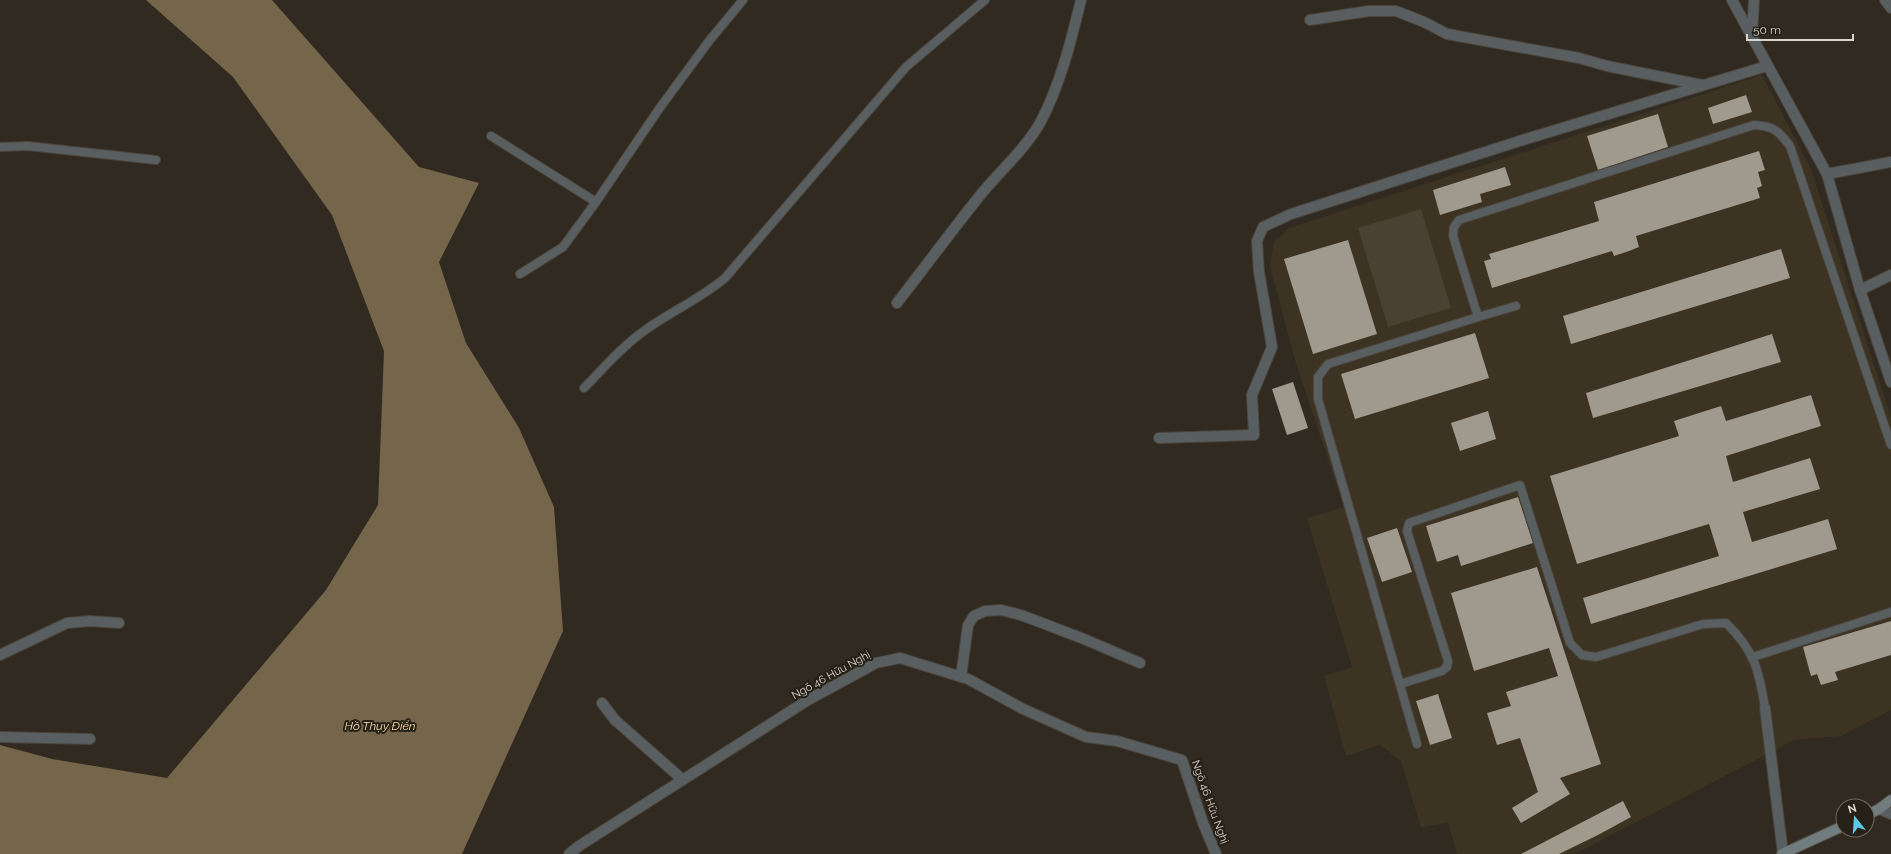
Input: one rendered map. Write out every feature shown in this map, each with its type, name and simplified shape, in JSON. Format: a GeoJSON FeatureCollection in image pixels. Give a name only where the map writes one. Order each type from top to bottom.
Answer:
{"type":"FeatureCollection","features":[{"type":"Feature","properties":{"kind":"main road"},"geometry":{"type":"LineString","coordinates":[[1875,811],[1891,800]]}},
{"type":"Feature","properties":{"kind":"main road"},"geometry":{"type":"LineString","coordinates":[[1783,854],[1835,830]]}},
{"type":"Feature","properties":{"kind":"street"},"geometry":{"type":"LineString","coordinates":[[897,303],[982,193],[1039,125],[1052,97],[1072,36],[1081,0]]}},
{"type":"Feature","properties":{"kind":"street"},"geometry":{"type":"LineString","coordinates":[[1732,0],[1827,174],[1860,290],[1891,382]]}},
{"type":"Feature","properties":{"kind":"street"},"geometry":{"type":"LineString","coordinates":[[1752,37],[1754,0]]}},
{"type":"Feature","properties":{"kind":"street"},"geometry":{"type":"LineString","coordinates":[[1885,0],[1891,8]]}},
{"type":"Feature","properties":{"kind":"street"},"geometry":{"type":"LineString","coordinates":[[1310,20],[1369,11],[1396,11],[1424,22],[1447,34],[1578,58],[1607,66],[1704,85]]}},
{"type":"Feature","properties":{"kind":"street"},"geometry":{"type":"LineString","coordinates":[[1159,438],[1254,435],[1252,395],[1272,347],[1259,272],[1258,242],[1263,227],[1291,214],[1518,141],[1767,66]]}},
{"type":"Feature","properties":{"kind":"street"},"geometry":{"type":"LineString","coordinates":[[1827,174],[1891,162]]}},
{"type":"Feature","properties":{"kind":"street"},"geometry":{"type":"LineString","coordinates":[[1860,290],[1891,275]]}},
{"type":"Feature","properties":{"kind":"street"},"geometry":{"type":"LineString","coordinates":[[961,677],[968,625],[974,616],[985,611],[1001,610],[1021,615],[1084,639],[1140,663]]}},
{"type":"Feature","properties":{"kind":"street"},"geometry":{"type":"LineString","coordinates":[[0,655],[68,623],[90,621],[119,623]]}},
{"type":"Feature","properties":{"kind":"street","name":"Ngõ 46 Hữu Nghị"},"geometry":{"type":"LineString","coordinates":[[569,854],[808,700],[876,663],[900,658],[961,677],[1022,709],[1086,737],[1117,741],[1182,760],[1208,838],[1216,854]]}},
{"type":"Feature","properties":{"kind":"street"},"geometry":{"type":"LineString","coordinates":[[602,703],[615,720],[683,780]]}},
{"type":"Feature","properties":{"kind":"street"},"geometry":{"type":"LineString","coordinates":[[1764,708],[1783,854]]}},
{"type":"Feature","properties":{"kind":"street"},"geometry":{"type":"LineString","coordinates":[[0,737],[90,739]]}},
{"type":"Feature","properties":{"kind":"street"},"geometry":{"type":"LineString","coordinates":[[1879,809],[1891,814]]}},
{"type":"Feature","properties":{"kind":"lane"},"geometry":{"type":"LineString","coordinates":[[520,274],[563,247],[596,202],[659,109],[709,41],[743,0]]}},
{"type":"Feature","properties":{"kind":"lane"},"geometry":{"type":"LineString","coordinates":[[584,388],[625,346],[642,332],[709,291],[725,278],[906,67],[985,0]]}},
{"type":"Feature","properties":{"kind":"lane"},"geometry":{"type":"LineString","coordinates":[[1478,317],[1453,236],[1454,227],[1459,220],[1754,125],[1768,126],[1781,133],[1790,146],[1891,445]]}},
{"type":"Feature","properties":{"kind":"lane"},"geometry":{"type":"LineString","coordinates":[[491,136],[596,202]]}},
{"type":"Feature","properties":{"kind":"lane"},"geometry":{"type":"LineString","coordinates":[[0,147],[28,146],[156,160]]}},
{"type":"Feature","properties":{"kind":"lane"},"geometry":{"type":"LineString","coordinates":[[1417,744],[1318,399],[1318,377],[1328,364],[1516,306]]}},
{"type":"Feature","properties":{"kind":"lane"},"geometry":{"type":"LineString","coordinates":[[1400,684],[1442,671],[1447,667],[1448,660],[1407,531],[1409,523],[1520,485],[1570,643],[1582,655],[1596,657],[1703,624],[1726,623],[1739,636],[1753,657],[1761,683],[1764,708]]}},
{"type":"Feature","properties":{"kind":"lane"},"geometry":{"type":"LineString","coordinates":[[1753,657],[1891,612]]}},
{"type":"Feature","properties":{"kind":"shaded area"},"geometry":{"type":"Polygon","coordinates":[[[1762,75],[1811,169],[1891,417],[1891,710],[1841,736],[1794,740],[1575,854],[1457,854],[1448,822],[1421,828],[1401,761],[1380,745],[1346,756],[1324,676],[1352,667],[1307,518],[1344,507],[1295,360],[1270,266],[1274,242],[1289,228],[1762,75]]]}},
{"type":"Feature","properties":{"kind":"shaded area"},"geometry":{"type":"Polygon","coordinates":[[[1421,209],[1451,308],[1388,327],[1358,228],[1421,209]]]}},
{"type":"Feature","properties":{"kind":"water","name":"Hồ Thụy Điển"},"geometry":{"type":"Polygon","coordinates":[[[146,0],[272,0],[419,167],[479,183],[439,262],[466,343],[519,428],[554,507],[563,631],[462,854],[0,854],[0,745],[52,759],[167,778],[326,590],[378,505],[384,351],[332,215],[233,77],[146,0]]]}},
{"type":"Feature","properties":{"kind":"building"},"geometry":{"type":"Polygon","coordinates":[[[1746,95],[1752,112],[1713,124],[1708,108],[1746,95]]]}},
{"type":"Feature","properties":{"kind":"building"},"geometry":{"type":"Polygon","coordinates":[[[1658,114],[1668,147],[1598,170],[1587,136],[1658,114]]]}},
{"type":"Feature","properties":{"kind":"building"},"geometry":{"type":"Polygon","coordinates":[[[1759,151],[1765,170],[1758,172],[1762,186],[1757,188],[1760,198],[1636,236],[1639,247],[1629,251],[1614,256],[1612,251],[1492,288],[1484,261],[1491,259],[1489,254],[1599,221],[1594,202],[1759,151]]]}},
{"type":"Feature","properties":{"kind":"building"},"geometry":{"type":"Polygon","coordinates":[[[1505,167],[1511,185],[1480,194],[1482,202],[1440,215],[1433,190],[1505,167]]]}},
{"type":"Feature","properties":{"kind":"building"},"geometry":{"type":"Polygon","coordinates":[[[1348,240],[1377,334],[1313,354],[1284,259],[1348,240]]]}},
{"type":"Feature","properties":{"kind":"building"},"geometry":{"type":"Polygon","coordinates":[[[1781,249],[1790,278],[1571,344],[1563,316],[1781,249]]]}},
{"type":"Feature","properties":{"kind":"building"},"geometry":{"type":"Polygon","coordinates":[[[1475,333],[1489,378],[1355,419],[1341,374],[1475,333]]]}},
{"type":"Feature","properties":{"kind":"building"},"geometry":{"type":"Polygon","coordinates":[[[1772,334],[1781,362],[1593,418],[1586,393],[1772,334]]]}},
{"type":"Feature","properties":{"kind":"building"},"geometry":{"type":"Polygon","coordinates":[[[1293,382],[1308,428],[1287,435],[1272,389],[1293,382]]]}},
{"type":"Feature","properties":{"kind":"building"},"geometry":{"type":"Polygon","coordinates":[[[1811,395],[1821,426],[1726,456],[1733,482],[1810,458],[1820,489],[1743,512],[1752,542],[1828,519],[1837,549],[1591,624],[1583,598],[1719,556],[1709,524],[1577,564],[1550,476],[1679,436],[1674,421],[1721,406],[1726,421],[1811,395]]]}},
{"type":"Feature","properties":{"kind":"building"},"geometry":{"type":"Polygon","coordinates":[[[1488,411],[1496,439],[1460,451],[1451,423],[1488,411]]]}},
{"type":"Feature","properties":{"kind":"building"},"geometry":{"type":"Polygon","coordinates":[[[1518,497],[1533,543],[1461,566],[1458,555],[1437,562],[1426,526],[1518,497]]]}},
{"type":"Feature","properties":{"kind":"building"},"geometry":{"type":"Polygon","coordinates":[[[1397,528],[1412,572],[1382,582],[1367,538],[1397,528]]]}},
{"type":"Feature","properties":{"kind":"building"},"geometry":{"type":"Polygon","coordinates":[[[1537,567],[1601,764],[1560,778],[1570,794],[1521,823],[1512,808],[1538,792],[1520,738],[1497,745],[1487,713],[1511,706],[1506,692],[1558,676],[1549,648],[1474,671],[1451,593],[1537,567]]]}},
{"type":"Feature","properties":{"kind":"building"},"geometry":{"type":"Polygon","coordinates":[[[1891,621],[1891,655],[1835,672],[1838,680],[1821,685],[1817,674],[1811,676],[1803,647],[1891,621]]]}},
{"type":"Feature","properties":{"kind":"building"},"geometry":{"type":"Polygon","coordinates":[[[1438,694],[1452,738],[1430,745],[1416,701],[1438,694]]]}},
{"type":"Feature","properties":{"kind":"building"},"geometry":{"type":"Polygon","coordinates":[[[1623,801],[1631,817],[1598,835],[1559,854],[1521,854],[1623,801]]]}}]}
